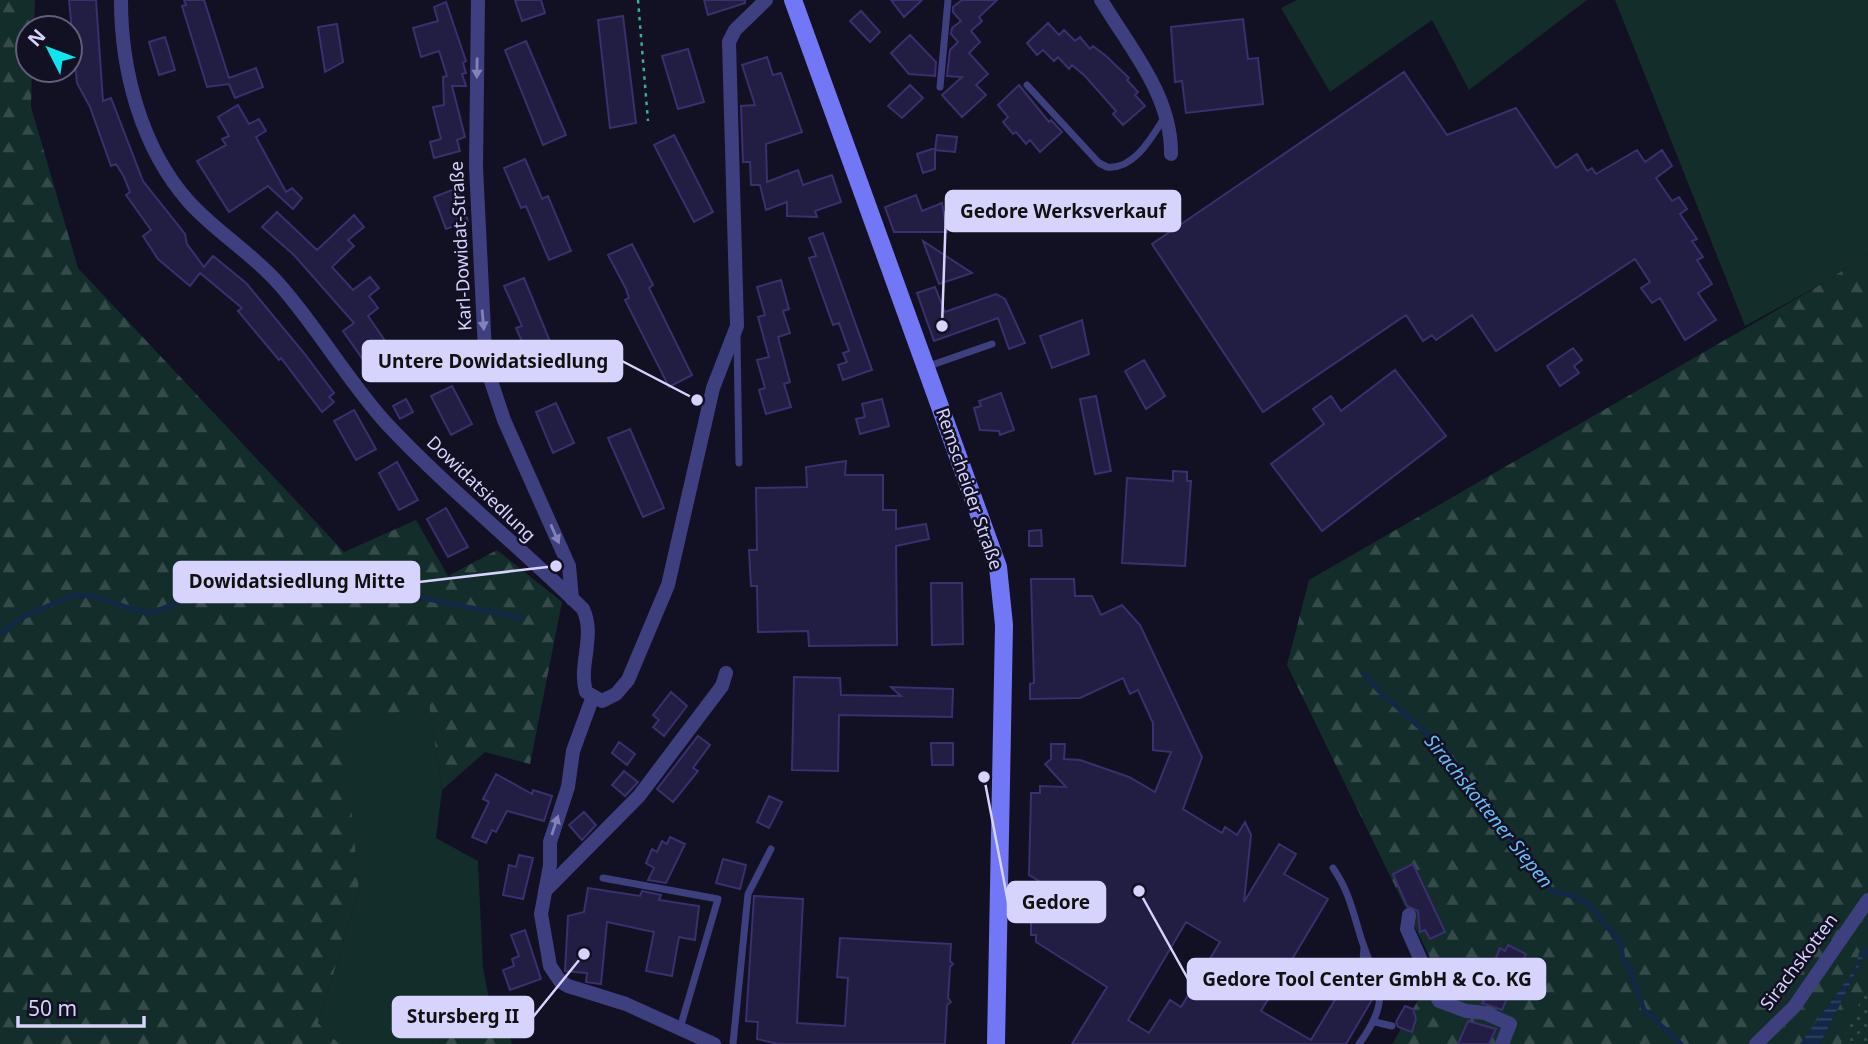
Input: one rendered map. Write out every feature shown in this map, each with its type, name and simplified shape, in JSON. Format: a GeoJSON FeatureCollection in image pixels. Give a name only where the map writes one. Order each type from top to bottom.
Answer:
{"type":"FeatureCollection","features":[{"type":"Feature","properties":{"kind":"main road","name":"Remscheider Straße"},"geometry":{"type":"LineString","coordinates":[[793,0],[998,567],[1004,625],[996,1044]]}},
{"type":"Feature","properties":{"kind":"street","name":"Dowidatsiedlung"},"geometry":{"type":"LineString","coordinates":[[121,0],[121,40],[131,84],[146,130],[175,184],[209,222],[280,285],[335,360],[394,430],[492,526],[572,599],[588,620],[583,681],[592,699]]}},
{"type":"Feature","properties":{"kind":"street","name":"Karl-Dowidat-Straße"},"geometry":{"type":"LineString","coordinates":[[478,0],[476,167],[485,351],[491,381],[504,420],[569,566],[572,599]]}},
{"type":"Feature","properties":{"kind":"street"},"geometry":{"type":"LineString","coordinates":[[714,1044],[626,1004],[574,989],[560,981],[550,966],[541,914],[550,865],[550,842],[568,787],[573,751],[592,699],[601,701],[615,694],[628,680],[654,624],[668,584],[713,388],[737,326],[729,42],[735,30],[766,0]]}},
{"type":"Feature","properties":{"kind":"street"},"geometry":{"type":"LineString","coordinates":[[1101,0],[1157,91],[1167,114],[1171,154]]}},
{"type":"Feature","properties":{"kind":"street"},"geometry":{"type":"LineString","coordinates":[[544,892],[639,796],[722,686],[726,673]]}},
{"type":"Feature","properties":{"kind":"street","name":"Sirachskotten"},"geometry":{"type":"LineString","coordinates":[[1756,1044],[1794,1007],[1868,900]]}},
{"type":"Feature","properties":{"kind":"street"},"geometry":{"type":"LineString","coordinates":[[1409,915],[1407,929],[1439,1001],[1448,1007],[1485,1013],[1510,1024],[1502,1044]]}},
{"type":"Feature","properties":{"kind":"lane"},"geometry":{"type":"LineString","coordinates":[[940,87],[948,0]]}},
{"type":"Feature","properties":{"kind":"lane"},"geometry":{"type":"LineString","coordinates":[[1027,85],[1099,163],[1107,167],[1124,164],[1145,147],[1167,114]]}},
{"type":"Feature","properties":{"kind":"lane"},"geometry":{"type":"LineString","coordinates":[[737,326],[739,463]]}},
{"type":"Feature","properties":{"kind":"lane"},"geometry":{"type":"LineString","coordinates":[[926,367],[992,344]]}},
{"type":"Feature","properties":{"kind":"lane"},"geometry":{"type":"LineString","coordinates":[[733,1044],[748,894],[757,871],[772,849]]}},
{"type":"Feature","properties":{"kind":"lane"},"geometry":{"type":"LineString","coordinates":[[1333,868],[1352,900],[1364,946],[1380,984],[1375,1022],[1359,1044]]}},
{"type":"Feature","properties":{"kind":"lane"},"geometry":{"type":"LineString","coordinates":[[603,878],[718,899],[680,1029]]}},
{"type":"Feature","properties":{"kind":"lane"},"geometry":{"type":"LineString","coordinates":[[1358,981],[1362,975],[1364,946]]}},
{"type":"Feature","properties":{"kind":"lane"},"geometry":{"type":"LineString","coordinates":[[1375,1022],[1392,1026]]}},
{"type":"Feature","properties":{"kind":"path"},"geometry":{"type":"LineString","coordinates":[[638,0],[648,121]]}},
{"type":"Feature","properties":{"kind":"green space"},"geometry":{"type":"Polygon","coordinates":[[[0,0],[35,0],[34,14],[14,14],[14,84],[32,84],[31,107],[78,268],[344,552],[416,520],[448,576],[497,550],[562,602],[530,764],[485,752],[442,790],[429,704],[344,727],[359,891],[318,1023],[339,1044],[0,1044],[0,0]]]}},
{"type":"Feature","properties":{"kind":"green space"},"geometry":{"type":"Polygon","coordinates":[[[1297,0],[1587,0],[1469,90],[1432,20],[1330,92],[1281,8],[1297,0]]]}},
{"type":"Feature","properties":{"kind":"green space"},"geometry":{"type":"Polygon","coordinates":[[[1615,0],[1868,0],[1868,253],[1827,281],[1745,326],[1615,0]]]}},
{"type":"Feature","properties":{"kind":"green space"},"geometry":{"type":"Polygon","coordinates":[[[1868,253],[1868,1044],[1820,1044],[1863,958],[1860,952],[1856,967],[1800,1044],[1392,1044],[1436,970],[1287,665],[1309,580],[1827,281],[1868,253]]]}},
{"type":"Feature","properties":{"kind":"green space"},"geometry":{"type":"Polygon","coordinates":[[[429,703],[442,790],[436,838],[478,861],[483,968],[492,1015],[438,1044],[339,1044],[318,1023],[359,891],[343,727],[429,703]]]}},
{"type":"Feature","properties":{"kind":"green space"},"geometry":{"type":"Polygon","coordinates":[[[1868,984],[1868,1044],[1841,1044],[1868,984]]]}},
{"type":"Feature","properties":{"kind":"green space"},"geometry":{"type":"Polygon","coordinates":[[[492,1015],[506,1022],[512,1044],[438,1044],[492,1015]]]}},
{"type":"Feature","properties":{"kind":"water"},"geometry":{"type":"Polygon","coordinates":[[[1859,952],[1863,958],[1820,1044],[1800,1044],[1856,967],[1859,952]]]}},
{"type":"Feature","properties":{"kind":"building"},"geometry":{"type":"Polygon","coordinates":[[[69,0],[96,0],[103,101],[111,98],[143,181],[185,234],[187,244],[204,267],[213,256],[246,283],[304,353],[334,393],[329,397],[334,402],[322,412],[281,358],[279,360],[238,311],[242,308],[200,273],[190,286],[158,259],[143,236],[151,230],[126,195],[130,192],[116,164],[111,166],[90,107],[78,84],[84,84],[84,14],[70,14],[69,0]]]}},
{"type":"Feature","properties":{"kind":"building"},"geometry":{"type":"Polygon","coordinates":[[[184,0],[204,0],[229,78],[256,68],[263,87],[235,98],[229,84],[207,87],[182,6],[186,5],[184,0]]]}},
{"type":"Feature","properties":{"kind":"building"},"geometry":{"type":"Polygon","coordinates":[[[515,0],[541,0],[545,13],[522,21],[515,0]]]}},
{"type":"Feature","properties":{"kind":"building"},"geometry":{"type":"Polygon","coordinates":[[[704,0],[745,0],[745,3],[708,15],[704,0]]]}},
{"type":"Feature","properties":{"kind":"building"},"geometry":{"type":"Polygon","coordinates":[[[891,0],[922,0],[904,17],[891,0]]]}},
{"type":"Feature","properties":{"kind":"building"},"geometry":{"type":"Polygon","coordinates":[[[962,0],[997,0],[979,17],[982,21],[971,31],[980,42],[969,53],[988,74],[976,85],[986,95],[962,117],[942,95],[962,77],[947,76],[950,50],[958,42],[951,34],[952,28],[961,21],[953,12],[953,7],[962,0]]]}},
{"type":"Feature","properties":{"kind":"building"},"geometry":{"type":"Polygon","coordinates":[[[446,2],[466,61],[463,63],[466,73],[462,74],[466,86],[452,86],[465,137],[457,140],[460,151],[434,158],[430,142],[441,139],[433,107],[444,105],[443,77],[447,76],[439,51],[421,57],[413,28],[438,21],[434,7],[446,2]]]}},
{"type":"Feature","properties":{"kind":"building"},"geometry":{"type":"Polygon","coordinates":[[[861,11],[880,32],[870,42],[850,21],[861,11]]]}},
{"type":"Feature","properties":{"kind":"building"},"geometry":{"type":"Polygon","coordinates":[[[623,16],[636,123],[610,128],[598,20],[623,16]]]}},
{"type":"Feature","properties":{"kind":"building"},"geometry":{"type":"Polygon","coordinates":[[[1243,19],[1248,59],[1258,58],[1263,104],[1186,113],[1182,81],[1175,82],[1171,27],[1243,19]]]}},
{"type":"Feature","properties":{"kind":"building"},"geometry":{"type":"Polygon","coordinates":[[[1048,23],[1059,35],[1064,30],[1075,41],[1080,37],[1090,49],[1093,46],[1106,56],[1129,78],[1127,80],[1138,92],[1135,95],[1145,106],[1123,125],[1113,114],[1116,111],[1072,65],[1069,69],[1058,57],[1054,61],[1043,50],[1037,55],[1027,43],[1048,23]]]}},
{"type":"Feature","properties":{"kind":"building"},"geometry":{"type":"Polygon","coordinates":[[[337,24],[343,62],[325,72],[318,27],[337,24]]]}},
{"type":"Feature","properties":{"kind":"building"},"geometry":{"type":"Polygon","coordinates":[[[910,35],[936,62],[935,76],[909,74],[891,53],[910,35]]]}},
{"type":"Feature","properties":{"kind":"building"},"geometry":{"type":"Polygon","coordinates":[[[165,37],[175,70],[159,75],[149,42],[165,37]]]}},
{"type":"Feature","properties":{"kind":"building"},"geometry":{"type":"Polygon","coordinates":[[[526,41],[566,135],[543,145],[505,50],[526,41]]]}},
{"type":"Feature","properties":{"kind":"building"},"geometry":{"type":"Polygon","coordinates":[[[688,49],[704,102],[678,109],[662,56],[688,49]]]}},
{"type":"Feature","properties":{"kind":"building"},"geometry":{"type":"Polygon","coordinates":[[[767,57],[773,75],[781,73],[802,132],[766,144],[767,182],[798,170],[803,185],[832,175],[841,202],[815,211],[817,217],[787,216],[787,202],[766,210],[760,185],[751,185],[750,162],[743,162],[741,106],[755,105],[742,65],[767,57]]]}},
{"type":"Feature","properties":{"kind":"building"},"geometry":{"type":"Polygon","coordinates":[[[1404,72],[1447,135],[1516,108],[1556,168],[1577,154],[1587,171],[1592,168],[1596,174],[1637,150],[1645,162],[1662,150],[1672,166],[1656,178],[1672,201],[1679,197],[1687,209],[1680,214],[1697,239],[1692,241],[1703,257],[1697,260],[1712,284],[1698,293],[1716,320],[1685,340],[1660,298],[1652,303],[1641,288],[1650,282],[1635,259],[1496,351],[1472,315],[1436,340],[1432,335],[1423,341],[1406,315],[1263,412],[1152,244],[1404,72]]]}},
{"type":"Feature","properties":{"kind":"building"},"geometry":{"type":"Polygon","coordinates":[[[910,85],[923,98],[902,118],[888,106],[910,85]]]}},
{"type":"Feature","properties":{"kind":"building"},"geometry":{"type":"Polygon","coordinates":[[[1019,85],[1049,122],[1051,120],[1062,132],[1040,152],[1030,140],[1026,144],[1016,132],[1013,134],[1003,122],[1008,117],[998,105],[1019,85]]]}},
{"type":"Feature","properties":{"kind":"building"},"geometry":{"type":"Polygon","coordinates":[[[238,105],[249,124],[259,119],[266,131],[256,137],[286,192],[292,188],[302,198],[293,209],[268,186],[229,212],[197,161],[226,145],[222,139],[229,136],[218,117],[238,105]]]}},
{"type":"Feature","properties":{"kind":"building"},"geometry":{"type":"Polygon","coordinates":[[[674,135],[713,212],[694,222],[654,145],[674,135]]]}},
{"type":"Feature","properties":{"kind":"building"},"geometry":{"type":"Polygon","coordinates":[[[937,135],[957,137],[955,152],[935,150],[937,135]]]}},
{"type":"Feature","properties":{"kind":"building"},"geometry":{"type":"Polygon","coordinates":[[[935,148],[935,169],[923,173],[917,154],[935,148]]]}},
{"type":"Feature","properties":{"kind":"building"},"geometry":{"type":"Polygon","coordinates":[[[525,159],[542,199],[548,196],[571,251],[549,260],[526,206],[521,208],[504,168],[525,159]]]}},
{"type":"Feature","properties":{"kind":"building"},"geometry":{"type":"Polygon","coordinates":[[[457,188],[468,221],[446,229],[434,197],[457,188]]]}},
{"type":"Feature","properties":{"kind":"building"},"geometry":{"type":"Polygon","coordinates":[[[916,195],[922,211],[942,203],[947,232],[894,232],[885,207],[916,195]]]}},
{"type":"Feature","properties":{"kind":"building"},"geometry":{"type":"Polygon","coordinates":[[[277,212],[317,250],[354,215],[364,227],[348,240],[354,246],[332,267],[353,290],[370,277],[379,288],[369,296],[378,308],[368,316],[390,348],[380,355],[386,365],[373,374],[343,331],[354,323],[294,255],[262,227],[277,212]]]}},
{"type":"Feature","properties":{"kind":"building"},"geometry":{"type":"Polygon","coordinates":[[[823,233],[872,370],[843,380],[838,365],[847,362],[843,353],[849,351],[839,323],[833,325],[809,258],[816,256],[809,238],[823,233]]]}},
{"type":"Feature","properties":{"kind":"building"},"geometry":{"type":"Polygon","coordinates":[[[923,241],[972,273],[939,284],[923,241]]]}},
{"type":"Feature","properties":{"kind":"building"},"geometry":{"type":"Polygon","coordinates":[[[632,244],[653,285],[649,288],[692,375],[669,387],[625,300],[629,298],[626,289],[608,255],[632,244]]]}},
{"type":"Feature","properties":{"kind":"building"},"geometry":{"type":"Polygon","coordinates":[[[524,278],[562,371],[540,381],[516,328],[522,326],[504,286],[524,278]]]}},
{"type":"Feature","properties":{"kind":"building"},"geometry":{"type":"Polygon","coordinates":[[[781,280],[789,309],[783,311],[790,333],[778,337],[790,382],[784,384],[791,407],[766,414],[759,390],[765,388],[757,360],[769,357],[758,317],[765,315],[757,287],[781,280]]]}},
{"type":"Feature","properties":{"kind":"building"},"geometry":{"type":"Polygon","coordinates":[[[935,287],[945,312],[996,294],[1005,299],[1025,343],[1009,349],[998,318],[934,341],[917,293],[935,287]]]}},
{"type":"Feature","properties":{"kind":"building"},"geometry":{"type":"Polygon","coordinates":[[[1082,320],[1089,354],[1052,368],[1040,336],[1082,320]]]}},
{"type":"Feature","properties":{"kind":"building"},"geometry":{"type":"Polygon","coordinates":[[[1573,348],[1582,360],[1574,366],[1579,373],[1560,386],[1547,366],[1573,348]]]}},
{"type":"Feature","properties":{"kind":"building"},"geometry":{"type":"Polygon","coordinates":[[[1144,360],[1165,396],[1146,409],[1125,371],[1144,360]]]}},
{"type":"Feature","properties":{"kind":"building"},"geometry":{"type":"Polygon","coordinates":[[[1395,370],[1446,436],[1322,531],[1271,464],[1324,424],[1313,409],[1331,396],[1341,411],[1395,370]]]}},
{"type":"Feature","properties":{"kind":"building"},"geometry":{"type":"Polygon","coordinates":[[[452,386],[472,424],[451,435],[431,396],[452,386]]]}},
{"type":"Feature","properties":{"kind":"building"},"geometry":{"type":"Polygon","coordinates":[[[1001,393],[1014,430],[1000,435],[999,431],[980,430],[974,408],[981,406],[979,401],[1001,393]]]}},
{"type":"Feature","properties":{"kind":"building"},"geometry":{"type":"Polygon","coordinates":[[[1096,396],[1111,471],[1095,474],[1080,399],[1096,396]]]}},
{"type":"Feature","properties":{"kind":"building"},"geometry":{"type":"Polygon","coordinates":[[[406,399],[413,412],[400,419],[393,406],[406,399]]]}},
{"type":"Feature","properties":{"kind":"building"},"geometry":{"type":"Polygon","coordinates":[[[882,399],[889,426],[860,434],[856,419],[865,417],[862,404],[882,399]]]}},
{"type":"Feature","properties":{"kind":"building"},"geometry":{"type":"Polygon","coordinates":[[[556,403],[574,443],[553,453],[536,412],[556,403]]]}},
{"type":"Feature","properties":{"kind":"building"},"geometry":{"type":"Polygon","coordinates":[[[354,410],[376,449],[356,460],[334,421],[354,410]]]}},
{"type":"Feature","properties":{"kind":"building"},"geometry":{"type":"Polygon","coordinates":[[[630,429],[664,508],[643,517],[608,438],[630,429]]]}},
{"type":"Feature","properties":{"kind":"building"},"geometry":{"type":"Polygon","coordinates":[[[846,461],[845,475],[883,475],[883,510],[896,510],[896,529],[926,524],[929,539],[896,546],[897,645],[809,646],[808,631],[758,632],[757,586],[751,586],[749,550],[757,550],[756,488],[807,487],[806,467],[846,461]]]}},
{"type":"Feature","properties":{"kind":"building"},"geometry":{"type":"Polygon","coordinates":[[[397,462],[418,500],[399,510],[379,473],[397,462]]]}},
{"type":"Feature","properties":{"kind":"building"},"geometry":{"type":"Polygon","coordinates":[[[1173,471],[1187,472],[1187,481],[1191,481],[1185,566],[1122,563],[1127,478],[1173,481],[1173,471]]]}},
{"type":"Feature","properties":{"kind":"building"},"geometry":{"type":"Polygon","coordinates":[[[446,508],[468,547],[448,557],[427,519],[446,508]]]}},
{"type":"Feature","properties":{"kind":"building"},"geometry":{"type":"Polygon","coordinates":[[[1041,530],[1042,546],[1029,546],[1029,531],[1041,530]]]}},
{"type":"Feature","properties":{"kind":"building"},"geometry":{"type":"Polygon","coordinates":[[[1031,579],[1074,579],[1075,596],[1092,596],[1101,615],[1122,605],[1140,625],[1202,757],[1183,809],[1222,833],[1225,827],[1237,835],[1245,822],[1251,835],[1244,902],[1279,844],[1296,854],[1284,874],[1328,899],[1261,1011],[1311,1040],[1349,976],[1355,986],[1363,984],[1373,990],[1373,998],[1346,1044],[1072,1044],[1107,987],[1036,942],[1036,935],[1031,935],[1031,903],[1042,903],[1042,883],[1029,875],[1031,793],[1040,793],[1040,786],[1066,787],[1045,764],[1051,759],[1051,744],[1065,744],[1064,759],[1080,760],[1129,777],[1155,792],[1171,752],[1153,750],[1153,723],[1138,690],[1130,694],[1123,678],[1080,698],[1030,699],[1030,684],[1034,683],[1031,579]],[[1186,922],[1128,1020],[1149,1033],[1170,1000],[1181,1007],[1220,942],[1186,922]]]}},
{"type":"Feature","properties":{"kind":"building"},"geometry":{"type":"Polygon","coordinates":[[[931,583],[962,583],[963,644],[932,645],[931,583]]]}},
{"type":"Feature","properties":{"kind":"building"},"geometry":{"type":"Polygon","coordinates":[[[794,677],[840,678],[841,695],[901,696],[891,687],[953,689],[952,717],[839,715],[838,771],[792,770],[794,677]]]}},
{"type":"Feature","properties":{"kind":"building"},"geometry":{"type":"Polygon","coordinates":[[[671,692],[687,706],[664,736],[653,727],[659,720],[653,715],[671,692]]]}},
{"type":"Feature","properties":{"kind":"building"},"geometry":{"type":"Polygon","coordinates":[[[698,736],[710,745],[693,768],[698,771],[673,802],[657,789],[698,736]]]}},
{"type":"Feature","properties":{"kind":"building"},"geometry":{"type":"Polygon","coordinates":[[[619,742],[635,754],[627,765],[612,753],[619,742]]]}},
{"type":"Feature","properties":{"kind":"building"},"geometry":{"type":"Polygon","coordinates":[[[931,743],[953,743],[953,765],[932,765],[931,743]]]}},
{"type":"Feature","properties":{"kind":"building"},"geometry":{"type":"Polygon","coordinates":[[[624,771],[638,782],[625,796],[612,785],[624,771]]]}},
{"type":"Feature","properties":{"kind":"building"},"geometry":{"type":"Polygon","coordinates":[[[496,774],[532,794],[533,790],[552,796],[544,821],[507,811],[496,832],[492,830],[486,843],[472,837],[489,802],[483,799],[496,774]]]}},
{"type":"Feature","properties":{"kind":"building"},"geometry":{"type":"Polygon","coordinates":[[[769,796],[782,802],[769,828],[757,822],[769,796]]]}},
{"type":"Feature","properties":{"kind":"building"},"geometry":{"type":"Polygon","coordinates":[[[584,812],[596,825],[582,840],[569,825],[584,812]]]}},
{"type":"Feature","properties":{"kind":"building"},"geometry":{"type":"Polygon","coordinates":[[[670,837],[685,844],[666,883],[648,880],[654,868],[646,863],[652,849],[657,852],[662,841],[667,844],[670,837]]]}},
{"type":"Feature","properties":{"kind":"building"},"geometry":{"type":"Polygon","coordinates":[[[519,855],[533,858],[523,899],[503,895],[509,865],[516,867],[519,855]]]}},
{"type":"Feature","properties":{"kind":"building"},"geometry":{"type":"Polygon","coordinates":[[[723,859],[746,865],[740,889],[716,883],[723,859]]]}},
{"type":"Feature","properties":{"kind":"building"},"geometry":{"type":"Polygon","coordinates":[[[1413,864],[1445,932],[1430,939],[1425,930],[1420,932],[1418,911],[1407,906],[1393,874],[1413,864]]]}},
{"type":"Feature","properties":{"kind":"building"},"geometry":{"type":"Polygon","coordinates":[[[588,888],[640,896],[642,891],[661,895],[659,900],[699,906],[695,940],[679,937],[672,976],[646,971],[654,932],[607,922],[601,984],[586,982],[587,973],[565,971],[568,916],[584,912],[588,888]]]}},
{"type":"Feature","properties":{"kind":"building"},"geometry":{"type":"Polygon","coordinates":[[[754,896],[803,899],[797,1023],[845,1026],[848,978],[837,977],[840,938],[951,944],[950,961],[953,964],[950,967],[948,998],[951,1002],[947,1005],[945,1044],[778,1044],[757,1039],[758,1022],[746,1021],[754,896]]]}},
{"type":"Feature","properties":{"kind":"building"},"geometry":{"type":"Polygon","coordinates":[[[525,930],[541,979],[510,990],[503,970],[514,966],[512,959],[519,956],[511,935],[525,930]]]}},
{"type":"Feature","properties":{"kind":"building"},"geometry":{"type":"Polygon","coordinates":[[[1508,945],[1526,954],[1502,1010],[1482,1003],[1484,1000],[1479,998],[1500,948],[1505,951],[1508,945]]]}},
{"type":"Feature","properties":{"kind":"building"},"geometry":{"type":"Polygon","coordinates":[[[1405,1006],[1413,1009],[1416,1019],[1412,1032],[1398,1027],[1396,1022],[1405,1006]]]}},
{"type":"Feature","properties":{"kind":"building"},"geometry":{"type":"Polygon","coordinates":[[[1468,1021],[1496,1029],[1489,1044],[1458,1044],[1468,1021]]]}},
{"type":"Feature","properties":{"kind":"waterway"},"geometry":{"type":"LineString","coordinates":[[0,634],[21,618],[73,595],[94,596],[152,613],[205,591],[224,589],[269,575],[299,574],[332,586],[355,584],[521,618]]}},
{"type":"Feature","properties":{"kind":"waterway","name":"Sirachskottener Siepen"},"geometry":{"type":"LineString","coordinates":[[1364,673],[1378,690],[1446,751],[1516,848],[1552,891],[1576,897],[1590,905],[1621,944],[1623,961],[1629,967],[1644,1010],[1681,1044]]}},
{"type":"Feature","properties":{"kind":"waterway"},"geometry":{"type":"LineString","coordinates":[[1862,955],[1868,949]]}},
{"type":"Feature","properties":{"kind":"place","name":"Gedore Werksverkauf"},"geometry":{"type":"Point","coordinates":[942,326]}},
{"type":"Feature","properties":{"kind":"place","name":"Untere Dowidatsiedlung"},"geometry":{"type":"Point","coordinates":[697,400]}},
{"type":"Feature","properties":{"kind":"place","name":"Dowidatsiedlung Mitte"},"geometry":{"type":"Point","coordinates":[556,566]}},
{"type":"Feature","properties":{"kind":"place","name":"Gedore"},"geometry":{"type":"Point","coordinates":[984,777]}},
{"type":"Feature","properties":{"kind":"place","name":"Gedore Tool Center GmbH & Co. KG"},"geometry":{"type":"Point","coordinates":[1139,891]}},
{"type":"Feature","properties":{"kind":"place","name":"Stursberg II"},"geometry":{"type":"Point","coordinates":[584,954]}}]}
